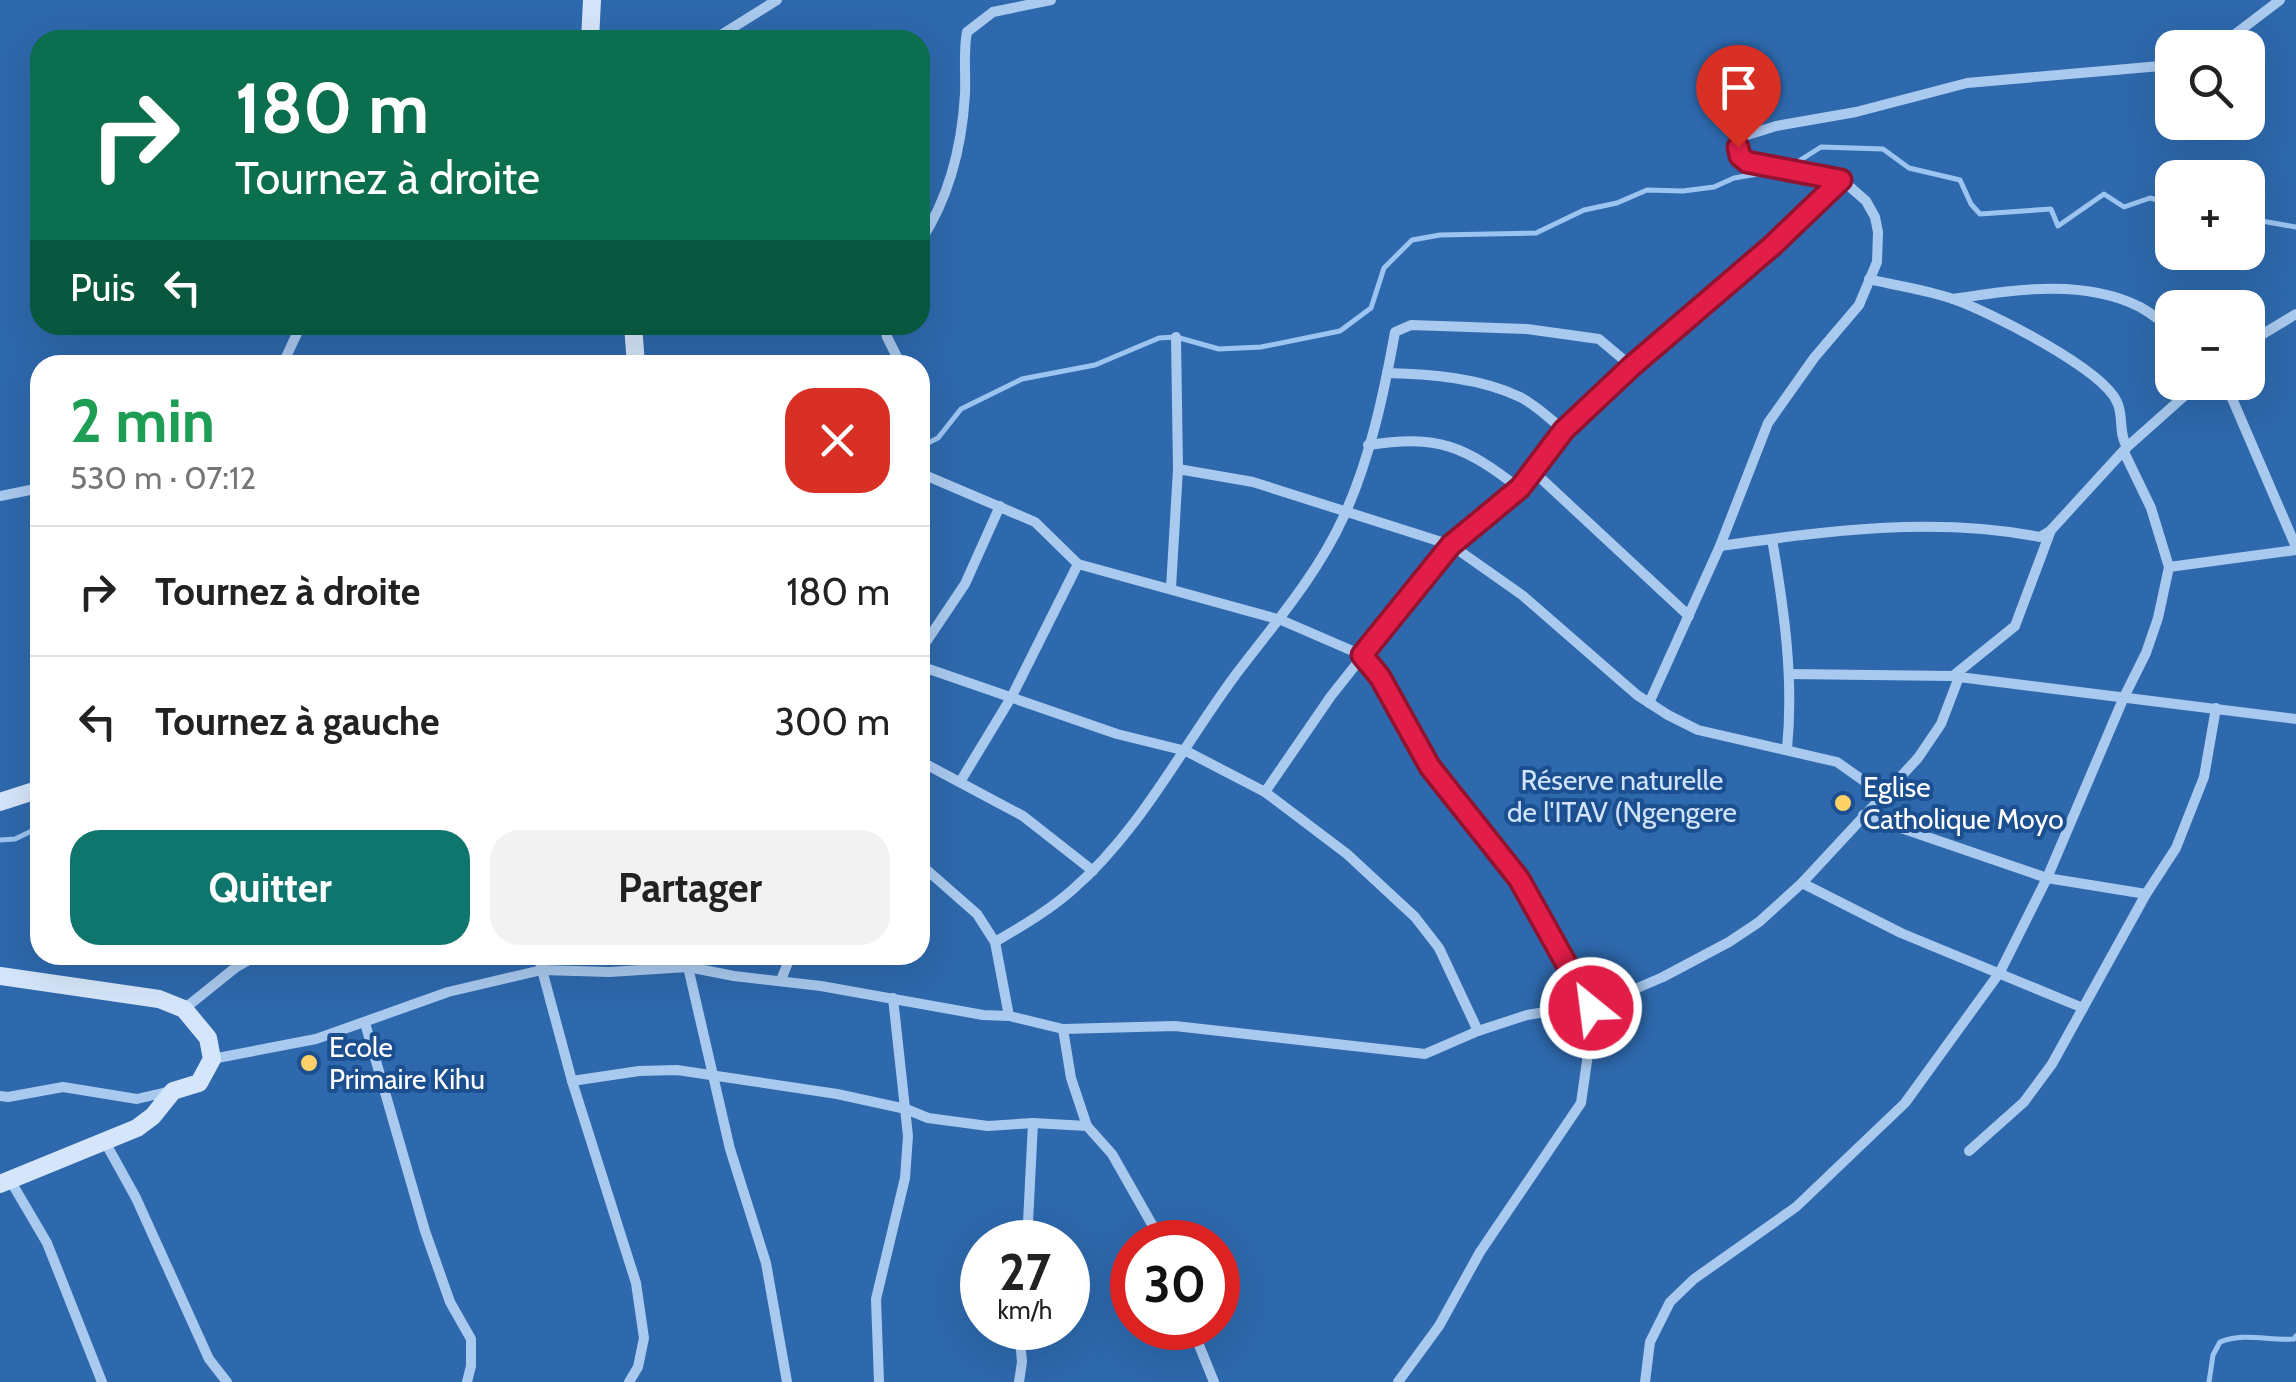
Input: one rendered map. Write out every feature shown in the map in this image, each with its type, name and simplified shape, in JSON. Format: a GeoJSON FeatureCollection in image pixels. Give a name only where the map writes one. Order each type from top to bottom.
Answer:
{"type":"FeatureCollection","features":[{"type":"Feature","properties":{"kind":"street"},"geometry":{"type":"LineString","coordinates":[[590,30],[592,0]]}},
{"type":"Feature","properties":{"kind":"street"},"geometry":{"type":"LineString","coordinates":[[729,30],[778,0]]}},
{"type":"Feature","properties":{"kind":"street"},"geometry":{"type":"LineString","coordinates":[[930,225],[952,174],[964,114],[967,32],[993,6],[1050,0]]}},
{"type":"Feature","properties":{"kind":"street"},"geometry":{"type":"LineString","coordinates":[[2241,30],[2280,0]]}},
{"type":"Feature","properties":{"kind":"street"},"geometry":{"type":"LineString","coordinates":[[1649,703],[1720,546],[1768,423],[1804,371],[1859,305],[1877,262],[1878,232],[1866,201],[1841,180],[1747,162],[1738,147],[1744,136],[1967,83],[2155,66]]}},
{"type":"Feature","properties":{"kind":"street"},"geometry":{"type":"LineString","coordinates":[[1264,792],[1362,655],[1451,545],[1520,488],[1564,430],[1632,366],[1772,246],[1841,180]]}},
{"type":"Feature","properties":{"kind":"street"},"geometry":{"type":"LineString","coordinates":[[1645,1382],[1650,1342],[1670,1302],[1796,1206],[1905,1103],[2000,972],[2047,878],[2146,653],[2168,567],[2150,508],[2125,450],[2118,401],[2098,380],[2071,359],[1953,299],[1870,279]]}},
{"type":"Feature","properties":{"kind":"street"},"geometry":{"type":"LineString","coordinates":[[1953,299],[2010,290],[2082,291],[2138,306],[2155,318]]}},
{"type":"Feature","properties":{"kind":"street"},"geometry":{"type":"LineString","coordinates":[[2265,333],[2296,314]]}},
{"type":"Feature","properties":{"kind":"street"},"geometry":{"type":"LineString","coordinates":[[995,942],[1046,912],[1093,870],[1186,752],[1238,672],[1281,620],[1332,541],[1347,510],[1388,373],[1395,332],[1411,324],[1527,329],[1599,339],[1632,366]]}},
{"type":"Feature","properties":{"kind":"street"},"geometry":{"type":"LineString","coordinates":[[1171,588],[1178,470],[1176,337]]}},
{"type":"Feature","properties":{"kind":"street"},"geometry":{"type":"LineString","coordinates":[[1388,373],[1453,379],[1522,398],[1564,430]]}},
{"type":"Feature","properties":{"kind":"street"},"geometry":{"type":"LineString","coordinates":[[1720,546],[1906,525],[2008,531],[2040,537],[2180,400]]}},
{"type":"Feature","properties":{"kind":"street"},"geometry":{"type":"LineString","coordinates":[[2168,567],[2296,549],[2233,400]]}},
{"type":"Feature","properties":{"kind":"street"},"geometry":{"type":"LineString","coordinates":[[1368,446],[1420,439],[1449,446],[1476,456],[1520,488]]}},
{"type":"Feature","properties":{"kind":"street"},"geometry":{"type":"LineString","coordinates":[[1178,470],[1253,482],[1451,545],[1534,605],[1649,703],[1698,730],[1837,762],[1884,796]]}},
{"type":"Feature","properties":{"kind":"street"},"geometry":{"type":"LineString","coordinates":[[1533,470],[1689,616]]}},
{"type":"Feature","properties":{"kind":"street"},"geometry":{"type":"LineString","coordinates":[[930,476],[1036,522],[1078,564],[1281,620],[1362,655],[1380,677],[1430,767],[1519,879],[1586,1007],[1589,1048],[1582,1103],[1480,1252],[1439,1326],[1398,1382]]}},
{"type":"Feature","properties":{"kind":"street"},"geometry":{"type":"LineString","coordinates":[[0,496],[30,490]]}},
{"type":"Feature","properties":{"kind":"street"},"geometry":{"type":"LineString","coordinates":[[930,636],[965,584],[1000,506]]}},
{"type":"Feature","properties":{"kind":"street"},"geometry":{"type":"LineString","coordinates":[[700,965],[734,976],[781,980],[983,1016],[1009,1016],[1063,1029],[1176,1026],[1425,1054],[1527,1015],[1586,1007],[1663,977],[1729,942],[1760,922],[1802,884],[1918,758],[1941,724],[1956,676],[2014,626],[2050,530]]}},
{"type":"Feature","properties":{"kind":"street"},"geometry":{"type":"LineString","coordinates":[[1772,539],[1788,634],[1792,706],[1787,749]]}},
{"type":"Feature","properties":{"kind":"street"},"geometry":{"type":"LineString","coordinates":[[960,782],[1012,696],[1078,564]]}},
{"type":"Feature","properties":{"kind":"street"},"geometry":{"type":"LineString","coordinates":[[930,669],[1117,734],[1186,752],[1264,792],[1347,854],[1415,917],[1439,948],[1478,1031]]}},
{"type":"Feature","properties":{"kind":"street"},"geometry":{"type":"LineString","coordinates":[[1790,674],[1956,676],[2296,718]]}},
{"type":"Feature","properties":{"kind":"street"},"geometry":{"type":"LineString","coordinates":[[1969,1151],[2024,1102],[2052,1064],[2146,894],[2176,848],[2204,777],[2216,708]]}},
{"type":"Feature","properties":{"kind":"street"},"geometry":{"type":"LineString","coordinates":[[930,767],[1023,816],[1093,870]]}},
{"type":"Feature","properties":{"kind":"street"},"geometry":{"type":"LineString","coordinates":[[0,802],[30,793]]}},
{"type":"Feature","properties":{"kind":"street"},"geometry":{"type":"LineString","coordinates":[[1863,815],[2047,878],[2146,894]]}},
{"type":"Feature","properties":{"kind":"street"},"geometry":{"type":"LineString","coordinates":[[930,873],[976,914],[995,942],[1009,1016]]}},
{"type":"Feature","properties":{"kind":"street"},"geometry":{"type":"LineString","coordinates":[[1802,884],[1901,933],[2082,1008]]}},
{"type":"Feature","properties":{"kind":"street"},"geometry":{"type":"LineString","coordinates":[[184,1009],[240,965]]}},
{"type":"Feature","properties":{"kind":"street"},"geometry":{"type":"LineString","coordinates":[[541,965],[572,1080],[636,1283],[644,1338],[638,1367],[629,1382]]}},
{"type":"Feature","properties":{"kind":"street"},"geometry":{"type":"LineString","coordinates":[[212,1059],[316,1039],[448,992],[542,970],[609,972],[659,965]]}},
{"type":"Feature","properties":{"kind":"street"},"geometry":{"type":"LineString","coordinates":[[689,965],[711,1075],[766,1263],[787,1382]]}},
{"type":"Feature","properties":{"kind":"street"},"geometry":{"type":"LineString","coordinates":[[781,980],[787,965]]}},
{"type":"Feature","properties":{"kind":"street"},"geometry":{"type":"LineString","coordinates":[[0,976],[159,998],[184,1009],[208,1038],[212,1059],[199,1082],[137,1099],[64,1088],[0,1096]]}},
{"type":"Feature","properties":{"kind":"street"},"geometry":{"type":"LineString","coordinates":[[879,1382],[876,1299],[905,1178],[906,1109],[892,998]]}},
{"type":"Feature","properties":{"kind":"street"},"geometry":{"type":"LineString","coordinates":[[364,1023],[425,1231],[450,1302],[471,1339],[467,1382]]}},
{"type":"Feature","properties":{"kind":"street"},"geometry":{"type":"LineString","coordinates":[[1063,1029],[1071,1078],[1086,1126],[1112,1154],[1150,1220]]}},
{"type":"Feature","properties":{"kind":"street"},"geometry":{"type":"LineString","coordinates":[[572,1080],[677,1070],[837,1094],[906,1109],[928,1118],[988,1126],[1086,1126]]}},
{"type":"Feature","properties":{"kind":"street"},"geometry":{"type":"LineString","coordinates":[[102,1382],[47,1242],[5,1182],[137,1128],[174,1091]]}},
{"type":"Feature","properties":{"kind":"street"},"geometry":{"type":"LineString","coordinates":[[1029,1220],[1034,1123]]}},
{"type":"Feature","properties":{"kind":"street"},"geometry":{"type":"LineString","coordinates":[[105,1142],[136,1198],[208,1358],[228,1382]]}},
{"type":"Feature","properties":{"kind":"street"},"geometry":{"type":"LineString","coordinates":[[1019,1382],[1021,1350]]}},
{"type":"Feature","properties":{"kind":"street"},"geometry":{"type":"LineString","coordinates":[[1201,1350],[1214,1382]]}},
{"type":"Feature","properties":{"kind":"green space","name":"Réserve naturelle de l'ITAV (Ngengere"},"geometry":{"type":"Polygon","coordinates":[[[0,0],[2296,0],[2296,1382],[0,1382],[0,0]]]}},
{"type":"Feature","properties":{"kind":"waterway"},"geometry":{"type":"LineString","coordinates":[[1791,166],[1821,147],[1883,149],[1909,168],[1960,180],[1980,214],[2051,209],[2058,226],[2104,194],[2124,207],[2155,199]]}},
{"type":"Feature","properties":{"kind":"waterway"},"geometry":{"type":"LineString","coordinates":[[930,442],[938,438],[961,409],[1022,379],[1095,365],[1159,338],[1176,337],[1219,349],[1261,347],[1340,331],[1371,308],[1384,268],[1412,240],[1440,235],[1536,233],[1584,210],[1617,203],[1647,190],[1714,187],[1734,178],[1776,171]]}},
{"type":"Feature","properties":{"kind":"waterway"},"geometry":{"type":"LineString","coordinates":[[2265,222],[2296,227]]}},
{"type":"Feature","properties":{"kind":"waterway"},"geometry":{"type":"LineString","coordinates":[[0,840],[30,832]]}},
{"type":"Feature","properties":{"kind":"waterway"},"geometry":{"type":"LineString","coordinates":[[2209,1382],[2213,1355],[2220,1342],[2296,1336]]}},
{"type":"Feature","properties":{"kind":"place","name":"Eglise Catholique Moyo"},"geometry":{"type":"Point","coordinates":[1843,803]}},
{"type":"Feature","properties":{"kind":"place","name":"Ecole Primaire Kihu"},"geometry":{"type":"Point","coordinates":[309,1063]}},
{"type":"Feature","properties":{"kind":"route"},"geometry":{"type":"LineString","coordinates":[[1591,1008],[1519,879],[1430,767],[1380,677],[1362,655],[1451,545],[1520,488],[1564,430],[1841,180],[1747,162],[1738,147]]}}]}
